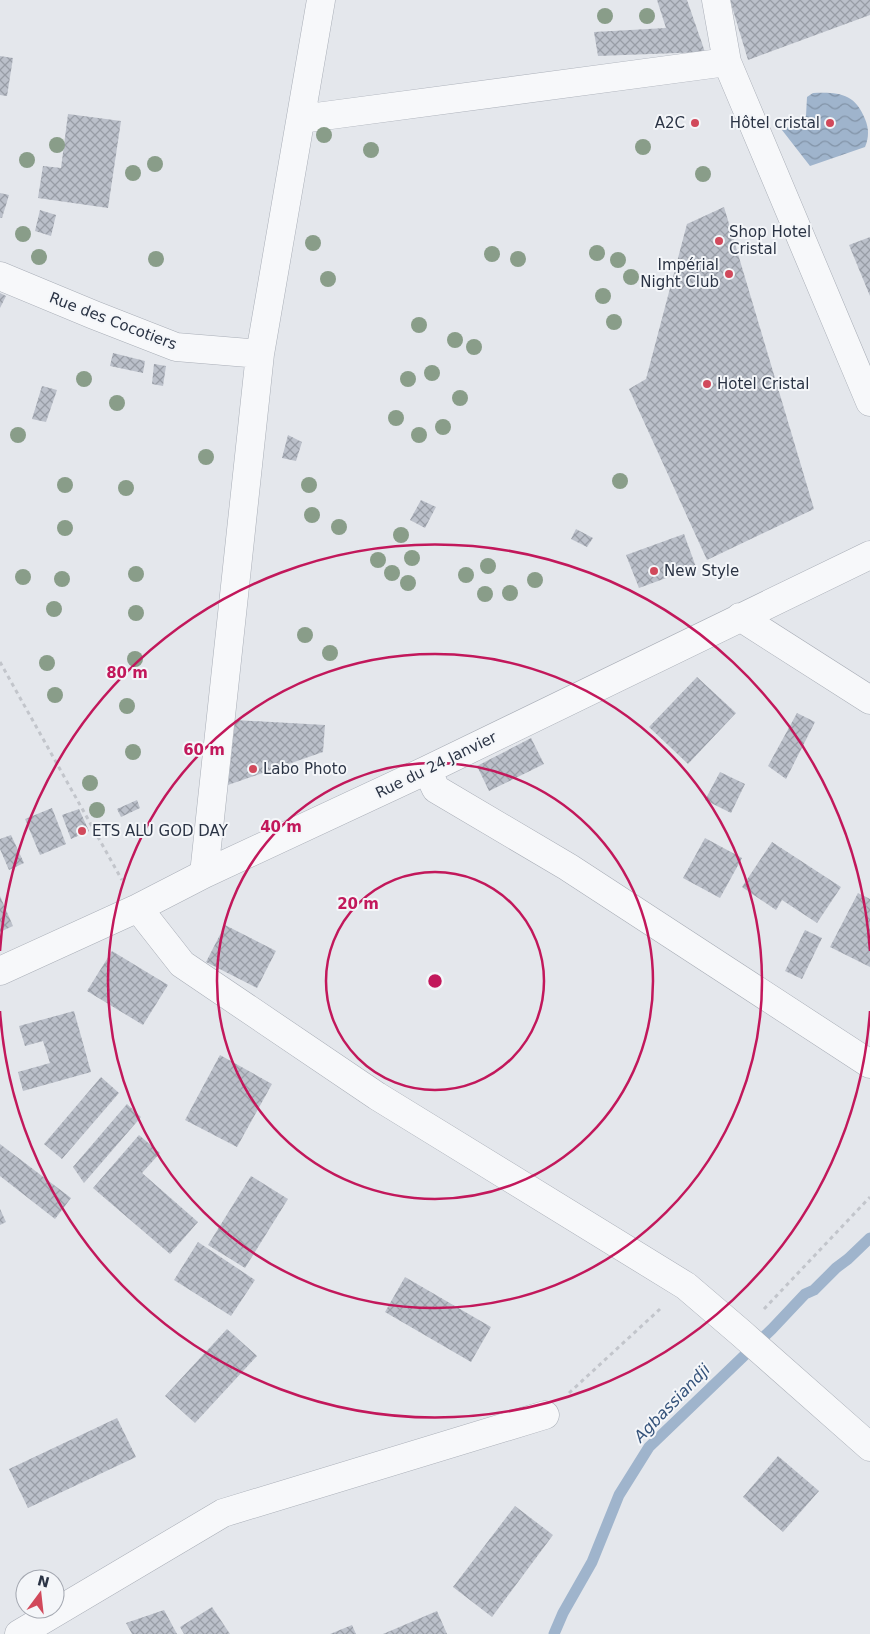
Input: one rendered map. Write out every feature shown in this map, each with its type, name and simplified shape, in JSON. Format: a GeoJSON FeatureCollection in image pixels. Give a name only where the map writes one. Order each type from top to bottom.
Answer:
{"type":"FeatureCollection","features":[{"type":"Feature","properties":{"kind":"street"},"geometry":{"type":"LineString","coordinates":[[204,874],[260,354],[321,0]]}},
{"type":"Feature","properties":{"kind":"street"},"geometry":{"type":"LineString","coordinates":[[716,0],[727,62],[870,402]]}},
{"type":"Feature","properties":{"kind":"street"},"geometry":{"type":"LineString","coordinates":[[301,119],[727,62]]}},
{"type":"Feature","properties":{"kind":"street","name":"Rue des Cocotiers"},"geometry":{"type":"LineString","coordinates":[[0,276],[176,347],[260,354]]}},
{"type":"Feature","properties":{"kind":"street","name":"Rue du 24 Janvier"},"geometry":{"type":"LineString","coordinates":[[0,971],[138,908],[204,874],[427,770],[870,555]]}},
{"type":"Feature","properties":{"kind":"street"},"geometry":{"type":"LineString","coordinates":[[740,617],[870,700]]}},
{"type":"Feature","properties":{"kind":"street"},"geometry":{"type":"LineString","coordinates":[[427,770],[436,789],[568,867],[870,1064]]}},
{"type":"Feature","properties":{"kind":"street"},"geometry":{"type":"LineString","coordinates":[[138,908],[182,964],[377,1096],[686,1286],[870,1447]]}},
{"type":"Feature","properties":{"kind":"street"},"geometry":{"type":"LineString","coordinates":[[19,1634],[223,1514],[545,1415]]}},
{"type":"Feature","properties":{"kind":"path"},"geometry":{"type":"LineString","coordinates":[[0,662],[138,908]]}},
{"type":"Feature","properties":{"kind":"path"},"geometry":{"type":"LineString","coordinates":[[741,1333],[870,1196]]}},
{"type":"Feature","properties":{"kind":"path"},"geometry":{"type":"LineString","coordinates":[[545,1415],[686,1286]]}},
{"type":"Feature","properties":{"kind":"water"},"geometry":{"type":"Polygon","coordinates":[[[813,93],[838,94],[851,99],[856,104],[861,110],[868,129],[865,147],[810,166],[782,130],[806,116],[807,97],[813,93]]]}},
{"type":"Feature","properties":{"kind":"building"},"geometry":{"type":"Polygon","coordinates":[[[657,0],[687,0],[705,52],[598,56],[594,32],[666,28],[657,0]]]}},
{"type":"Feature","properties":{"kind":"building"},"geometry":{"type":"Polygon","coordinates":[[[730,0],[870,0],[870,15],[748,60],[730,0]]]}},
{"type":"Feature","properties":{"kind":"building"},"geometry":{"type":"Polygon","coordinates":[[[0,56],[13,58],[7,96],[0,95],[0,56]]]}},
{"type":"Feature","properties":{"kind":"building"},"geometry":{"type":"Polygon","coordinates":[[[68,114],[121,121],[108,208],[38,198],[43,166],[61,168],[68,114]]]}},
{"type":"Feature","properties":{"kind":"building"},"geometry":{"type":"Polygon","coordinates":[[[0,193],[9,195],[2,218],[0,218],[0,193]]]}},
{"type":"Feature","properties":{"kind":"building","name":"Hotel Cristal"},"geometry":{"type":"Polygon","coordinates":[[[724,207],[814,509],[707,560],[629,389],[646,379],[687,224],[724,207]]]}},
{"type":"Feature","properties":{"kind":"building"},"geometry":{"type":"Polygon","coordinates":[[[40,210],[56,215],[51,236],[35,231],[40,210]]]}},
{"type":"Feature","properties":{"kind":"building"},"geometry":{"type":"Polygon","coordinates":[[[870,237],[870,296],[849,245],[870,237]]]}},
{"type":"Feature","properties":{"kind":"building"},"geometry":{"type":"Polygon","coordinates":[[[0,293],[6,296],[0,308],[0,293]]]}},
{"type":"Feature","properties":{"kind":"building"},"geometry":{"type":"Polygon","coordinates":[[[113,353],[145,361],[143,373],[110,366],[113,353]]]}},
{"type":"Feature","properties":{"kind":"building"},"geometry":{"type":"Polygon","coordinates":[[[154,364],[166,366],[163,386],[152,384],[154,364]]]}},
{"type":"Feature","properties":{"kind":"building"},"geometry":{"type":"Polygon","coordinates":[[[42,386],[57,390],[46,422],[32,419],[42,386]]]}},
{"type":"Feature","properties":{"kind":"building"},"geometry":{"type":"Polygon","coordinates":[[[288,435],[302,442],[296,461],[282,458],[288,435]]]}},
{"type":"Feature","properties":{"kind":"building"},"geometry":{"type":"Polygon","coordinates":[[[421,500],[436,507],[425,528],[410,520],[421,500]]]}},
{"type":"Feature","properties":{"kind":"building"},"geometry":{"type":"Polygon","coordinates":[[[576,529],[593,538],[587,547],[571,539],[576,529]]]}},
{"type":"Feature","properties":{"kind":"building"},"geometry":{"type":"Polygon","coordinates":[[[684,534],[696,567],[639,588],[626,555],[684,534]]]}},
{"type":"Feature","properties":{"kind":"building"},"geometry":{"type":"Polygon","coordinates":[[[697,677],[736,713],[688,764],[649,727],[697,677]]]}},
{"type":"Feature","properties":{"kind":"building"},"geometry":{"type":"Polygon","coordinates":[[[797,713],[815,722],[786,779],[768,766],[797,713]]]}},
{"type":"Feature","properties":{"kind":"building","name":"Labo Photo"},"geometry":{"type":"Polygon","coordinates":[[[235,720],[325,725],[323,752],[228,785],[235,720]]]}},
{"type":"Feature","properties":{"kind":"building"},"geometry":{"type":"Polygon","coordinates":[[[531,738],[544,764],[489,791],[477,766],[531,738]]]}},
{"type":"Feature","properties":{"kind":"building"},"geometry":{"type":"Polygon","coordinates":[[[720,772],[745,784],[731,813],[705,800],[720,772]]]}},
{"type":"Feature","properties":{"kind":"building"},"geometry":{"type":"Polygon","coordinates":[[[137,800],[140,808],[121,817],[117,809],[137,800]]]}},
{"type":"Feature","properties":{"kind":"building"},"geometry":{"type":"Polygon","coordinates":[[[52,808],[66,844],[40,855],[25,819],[52,808]]]}},
{"type":"Feature","properties":{"kind":"building"},"geometry":{"type":"Polygon","coordinates":[[[79,809],[89,831],[71,839],[62,815],[79,809]]]}},
{"type":"Feature","properties":{"kind":"building"},"geometry":{"type":"Polygon","coordinates":[[[11,835],[24,863],[9,870],[0,849],[0,839],[11,835]]]}},
{"type":"Feature","properties":{"kind":"building"},"geometry":{"type":"Polygon","coordinates":[[[705,838],[742,858],[720,898],[683,878],[705,838]]]}},
{"type":"Feature","properties":{"kind":"building"},"geometry":{"type":"Polygon","coordinates":[[[772,842],[841,887],[817,923],[782,900],[776,910],[742,887],[772,842]]]}},
{"type":"Feature","properties":{"kind":"building"},"geometry":{"type":"Polygon","coordinates":[[[858,893],[870,899],[870,967],[830,947],[858,893]]]}},
{"type":"Feature","properties":{"kind":"building"},"geometry":{"type":"Polygon","coordinates":[[[0,896],[13,926],[0,932],[0,896]]]}},
{"type":"Feature","properties":{"kind":"building"},"geometry":{"type":"Polygon","coordinates":[[[225,925],[276,951],[257,988],[206,962],[225,925]]]}},
{"type":"Feature","properties":{"kind":"building"},"geometry":{"type":"Polygon","coordinates":[[[805,930],[822,938],[802,979],[785,971],[805,930]]]}},
{"type":"Feature","properties":{"kind":"building"},"geometry":{"type":"Polygon","coordinates":[[[112,951],[168,985],[143,1025],[87,991],[112,951]]]}},
{"type":"Feature","properties":{"kind":"building"},"geometry":{"type":"Polygon","coordinates":[[[74,1011],[91,1072],[23,1091],[18,1072],[50,1063],[43,1041],[25,1046],[19,1026],[74,1011]]]}},
{"type":"Feature","properties":{"kind":"building"},"geometry":{"type":"Polygon","coordinates":[[[220,1055],[272,1084],[237,1147],[185,1120],[220,1055]]]}},
{"type":"Feature","properties":{"kind":"building"},"geometry":{"type":"Polygon","coordinates":[[[101,1077],[119,1093],[62,1159],[44,1144],[101,1077]]]}},
{"type":"Feature","properties":{"kind":"building"},"geometry":{"type":"Polygon","coordinates":[[[127,1104],[141,1117],[84,1183],[73,1167],[127,1104]]]}},
{"type":"Feature","properties":{"kind":"building"},"geometry":{"type":"Polygon","coordinates":[[[139,1135],[160,1153],[142,1173],[198,1222],[170,1254],[93,1188],[139,1135]]]}},
{"type":"Feature","properties":{"kind":"building"},"geometry":{"type":"Polygon","coordinates":[[[0,1144],[71,1198],[55,1219],[0,1176],[0,1144]]]}},
{"type":"Feature","properties":{"kind":"building"},"geometry":{"type":"Polygon","coordinates":[[[251,1176],[288,1199],[245,1268],[208,1245],[251,1176]]]}},
{"type":"Feature","properties":{"kind":"building"},"geometry":{"type":"Polygon","coordinates":[[[0,1209],[6,1222],[0,1225],[0,1209]]]}},
{"type":"Feature","properties":{"kind":"building"},"geometry":{"type":"Polygon","coordinates":[[[198,1242],[255,1280],[231,1316],[174,1280],[198,1242]]]}},
{"type":"Feature","properties":{"kind":"building"},"geometry":{"type":"Polygon","coordinates":[[[405,1277],[491,1327],[471,1362],[385,1312],[405,1277]]]}},
{"type":"Feature","properties":{"kind":"building"},"geometry":{"type":"Polygon","coordinates":[[[227,1329],[257,1356],[195,1423],[165,1396],[227,1329]]]}},
{"type":"Feature","properties":{"kind":"building"},"geometry":{"type":"Polygon","coordinates":[[[117,1418],[136,1457],[28,1508],[9,1469],[117,1418]]]}},
{"type":"Feature","properties":{"kind":"building"},"geometry":{"type":"Polygon","coordinates":[[[778,1456],[819,1491],[783,1532],[743,1497],[778,1456]]]}},
{"type":"Feature","properties":{"kind":"building"},"geometry":{"type":"Polygon","coordinates":[[[515,1506],[553,1535],[492,1617],[453,1587],[515,1506]]]}},
{"type":"Feature","properties":{"kind":"building"},"geometry":{"type":"Polygon","coordinates":[[[212,1607],[230,1634],[184,1634],[180,1627],[212,1607]]]}},
{"type":"Feature","properties":{"kind":"building"},"geometry":{"type":"Polygon","coordinates":[[[164,1610],[177,1634],[132,1634],[126,1623],[164,1610]]]}},
{"type":"Feature","properties":{"kind":"building"},"geometry":{"type":"Polygon","coordinates":[[[437,1611],[447,1634],[383,1634],[437,1611]]]}},
{"type":"Feature","properties":{"kind":"building"},"geometry":{"type":"Polygon","coordinates":[[[352,1625],[356,1634],[330,1634],[352,1625]]]}},
{"type":"Feature","properties":{"kind":"waterway","name":"Agbassiandji"},"geometry":{"type":"LineString","coordinates":[[554,1634],[563,1613],[592,1562],[619,1495],[649,1447],[772,1329],[805,1294],[814,1290],[870,1238]]}},
{"type":"Feature","properties":{"kind":"place","name":"A2C"},"geometry":{"type":"Point","coordinates":[695,123]}},
{"type":"Feature","properties":{"kind":"place","name":"Hôtel cristal"},"geometry":{"type":"Point","coordinates":[830,123]}},
{"type":"Feature","properties":{"kind":"place","name":"Shop Hotel Cristal"},"geometry":{"type":"Point","coordinates":[719,241]}},
{"type":"Feature","properties":{"kind":"place","name":"Impérial Night Club"},"geometry":{"type":"Point","coordinates":[729,274]}},
{"type":"Feature","properties":{"kind":"place","name":"Hotel Cristal"},"geometry":{"type":"Point","coordinates":[707,384]}},
{"type":"Feature","properties":{"kind":"place","name":"New Style"},"geometry":{"type":"Point","coordinates":[654,571]}},
{"type":"Feature","properties":{"kind":"place","name":"Labo Photo"},"geometry":{"type":"Point","coordinates":[253,769]}},
{"type":"Feature","properties":{"kind":"place","name":"ETS ALU GOD DAY"},"geometry":{"type":"Point","coordinates":[82,831]}}]}
